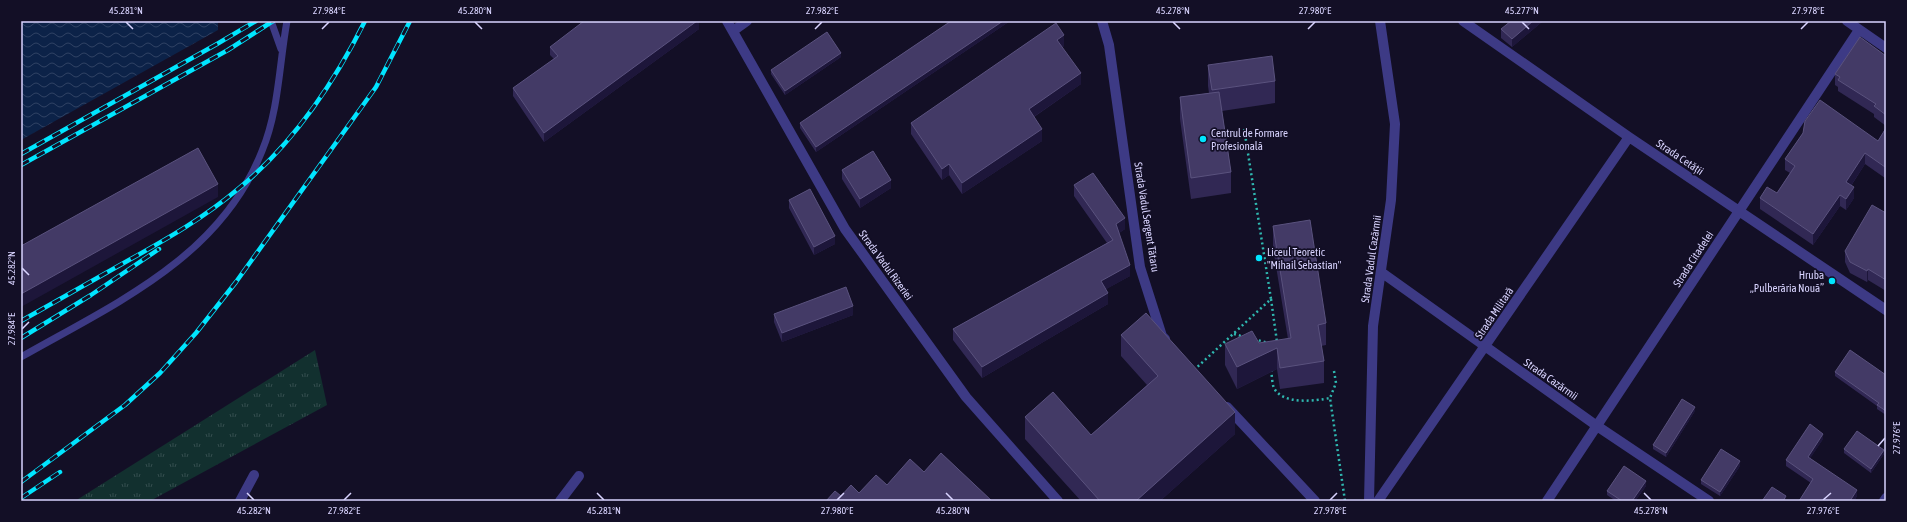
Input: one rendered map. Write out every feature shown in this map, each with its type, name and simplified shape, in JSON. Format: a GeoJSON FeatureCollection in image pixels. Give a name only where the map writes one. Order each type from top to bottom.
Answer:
{"type":"FeatureCollection","features":[{"type":"Feature","properties":{"kind":"street","name":"Strada Vadul Rizeriei"},"geometry":{"type":"LineString","coordinates":[[727,21],[845,229],[966,397],[1058,501]]}},
{"type":"Feature","properties":{"kind":"street"},"geometry":{"type":"LineString","coordinates":[[733,31],[747,21]]}},
{"type":"Feature","properties":{"kind":"street","name":"Strada Vadul Sergent Tătaru"},"geometry":{"type":"LineString","coordinates":[[1102,21],[1109,46],[1140,268],[1162,336],[1172,348]]}},
{"type":"Feature","properties":{"kind":"street","name":"Strada Vadul Cazărmii"},"geometry":{"type":"LineString","coordinates":[[1369,501],[1373,326],[1392,200],[1395,124],[1380,21]]}},
{"type":"Feature","properties":{"kind":"street","name":"Strada Cetății"},"geometry":{"type":"LineString","coordinates":[[1463,21],[1629,137],[1886,310]]}},
{"type":"Feature","properties":{"kind":"street"},"geometry":{"type":"LineString","coordinates":[[1847,21],[1886,48]]}},
{"type":"Feature","properties":{"kind":"street","name":"Strada Citadelei"},"geometry":{"type":"LineString","coordinates":[[1547,501],[1859,30]]}},
{"type":"Feature","properties":{"kind":"street","name":"Strada Militară"},"geometry":{"type":"LineString","coordinates":[[1378,501],[1485,348],[1629,137]]}},
{"type":"Feature","properties":{"kind":"street","name":"Strada Cazărmii"},"geometry":{"type":"LineString","coordinates":[[1381,272],[1485,348],[1709,501]]}},
{"type":"Feature","properties":{"kind":"street"},"geometry":{"type":"LineString","coordinates":[[1220,399],[1315,501]]}},
{"type":"Feature","properties":{"kind":"street"},"geometry":{"type":"LineString","coordinates":[[240,501],[254,475]]}},
{"type":"Feature","properties":{"kind":"street"},"geometry":{"type":"LineString","coordinates":[[560,501],[579,476]]}},
{"type":"Feature","properties":{"kind":"lane"},"geometry":{"type":"LineString","coordinates":[[271,21],[282,51]]}},
{"type":"Feature","properties":{"kind":"lane"},"geometry":{"type":"LineString","coordinates":[[21,357],[129,296],[157,277],[182,258],[222,220],[238,199],[263,151],[277,101],[282,51],[287,21]]}},
{"type":"Feature","properties":{"kind":"path"},"geometry":{"type":"LineString","coordinates":[[1234,333],[1268,343],[1278,342],[1244,128]]}},
{"type":"Feature","properties":{"kind":"path"},"geometry":{"type":"LineString","coordinates":[[1193,370],[1271,299]]}},
{"type":"Feature","properties":{"kind":"path"},"geometry":{"type":"LineString","coordinates":[[1268,343],[1269,350]]}},
{"type":"Feature","properties":{"kind":"path"},"geometry":{"type":"LineString","coordinates":[[1271,366],[1274,388],[1288,399],[1320,400],[1330,398]]}},
{"type":"Feature","properties":{"kind":"path"},"geometry":{"type":"LineString","coordinates":[[1334,371],[1336,383],[1330,398],[1346,501]]}},
{"type":"Feature","properties":{"kind":"green space"},"geometry":{"type":"Polygon","coordinates":[[[315,350],[327,405],[150,501],[75,501],[315,350]]]}},
{"type":"Feature","properties":{"kind":"water"},"geometry":{"type":"Polygon","coordinates":[[[21,21],[218,21],[218,30],[21,140],[21,21]]]}},
{"type":"Feature","properties":{"kind":"building"},"geometry":{"type":"Polygon","coordinates":[[[584,21],[697,21],[544,133],[513,88],[558,56],[550,47],[584,21]]]}},
{"type":"Feature","properties":{"kind":"building"},"geometry":{"type":"Polygon","coordinates":[[[951,21],[1003,21],[816,147],[800,123],[951,21]]]}},
{"type":"Feature","properties":{"kind":"building"},"geometry":{"type":"Polygon","coordinates":[[[1511,21],[1533,21],[1512,39],[1501,29],[1511,21]]]}},
{"type":"Feature","properties":{"kind":"building"},"geometry":{"type":"Polygon","coordinates":[[[1056,23],[1064,35],[1057,40],[1081,73],[1029,109],[1042,129],[962,183],[949,164],[942,169],[911,123],[1056,23]]]}},
{"type":"Feature","properties":{"kind":"building"},"geometry":{"type":"Polygon","coordinates":[[[827,32],[841,53],[785,91],[771,70],[827,32]]]}},
{"type":"Feature","properties":{"kind":"building"},"geometry":{"type":"Polygon","coordinates":[[[1860,37],[1886,56],[1886,115],[1874,106],[1876,104],[1838,80],[1840,77],[1835,74],[1860,37]]]}},
{"type":"Feature","properties":{"kind":"building"},"geometry":{"type":"Polygon","coordinates":[[[1272,56],[1275,81],[1212,90],[1208,65],[1272,56]]]}},
{"type":"Feature","properties":{"kind":"building"},"geometry":{"type":"Polygon","coordinates":[[[1219,92],[1231,172],[1191,178],[1180,97],[1219,92]]]}},
{"type":"Feature","properties":{"kind":"building"},"geometry":{"type":"Polygon","coordinates":[[[1820,100],[1878,141],[1886,128],[1886,166],[1885,167],[1865,153],[1846,182],[1854,187],[1846,199],[1840,195],[1813,234],[1760,198],[1767,187],[1777,193],[1795,166],[1785,159],[1803,133],[1805,121],[1820,100]]]}},
{"type":"Feature","properties":{"kind":"building"},"geometry":{"type":"Polygon","coordinates":[[[198,148],[218,184],[21,294],[21,246],[198,148]]]}},
{"type":"Feature","properties":{"kind":"building"},"geometry":{"type":"Polygon","coordinates":[[[873,151],[891,180],[860,199],[842,170],[873,151]]]}},
{"type":"Feature","properties":{"kind":"building"},"geometry":{"type":"Polygon","coordinates":[[[1093,173],[1125,218],[1116,224],[1130,265],[1101,281],[1108,293],[982,367],[953,329],[1113,240],[1074,185],[1093,173]]]}},
{"type":"Feature","properties":{"kind":"building"},"geometry":{"type":"Polygon","coordinates":[[[810,189],[835,236],[814,247],[789,200],[810,189]]]}},
{"type":"Feature","properties":{"kind":"building"},"geometry":{"type":"Polygon","coordinates":[[[1872,205],[1886,213],[1886,280],[1868,269],[1867,271],[1850,262],[1845,251],[1872,205]]]}},
{"type":"Feature","properties":{"kind":"building"},"geometry":{"type":"Polygon","coordinates":[[[1310,220],[1326,323],[1318,325],[1324,361],[1280,368],[1277,348],[1237,367],[1225,344],[1252,331],[1259,343],[1291,338],[1273,226],[1310,220]]]}},
{"type":"Feature","properties":{"kind":"building"},"geometry":{"type":"Polygon","coordinates":[[[846,287],[853,306],[782,333],[774,314],[846,287]]]}},
{"type":"Feature","properties":{"kind":"building"},"geometry":{"type":"Polygon","coordinates":[[[1146,313],[1235,412],[1136,501],[1100,501],[1025,417],[1053,392],[1091,435],[1158,376],[1121,335],[1146,313]]]}},
{"type":"Feature","properties":{"kind":"building"},"geometry":{"type":"Polygon","coordinates":[[[1850,350],[1886,375],[1886,411],[1877,405],[1879,403],[1835,372],[1850,350]]]}},
{"type":"Feature","properties":{"kind":"building"},"geometry":{"type":"Polygon","coordinates":[[[1682,399],[1695,407],[1666,453],[1653,445],[1682,399]]]}},
{"type":"Feature","properties":{"kind":"building"},"geometry":{"type":"Polygon","coordinates":[[[1810,424],[1823,434],[1808,457],[1857,490],[1850,501],[1799,501],[1813,479],[1786,460],[1810,424]]]}},
{"type":"Feature","properties":{"kind":"building"},"geometry":{"type":"Polygon","coordinates":[[[1857,431],[1884,450],[1871,469],[1844,449],[1857,431]]]}},
{"type":"Feature","properties":{"kind":"building"},"geometry":{"type":"Polygon","coordinates":[[[1721,449],[1740,461],[1720,492],[1701,480],[1721,449]]]}},
{"type":"Feature","properties":{"kind":"building"},"geometry":{"type":"Polygon","coordinates":[[[941,453],[992,501],[826,501],[835,491],[841,496],[851,485],[859,493],[876,475],[887,485],[910,459],[924,472],[941,453]]]}},
{"type":"Feature","properties":{"kind":"building"},"geometry":{"type":"Polygon","coordinates":[[[1624,466],[1646,481],[1632,501],[1622,501],[1607,491],[1624,466]]]}},
{"type":"Feature","properties":{"kind":"building"},"geometry":{"type":"Polygon","coordinates":[[[1772,487],[1786,496],[1783,501],[1762,501],[1772,487]]]}},
{"type":"Feature","properties":{"kind":"railway"},"geometry":{"type":"LineString","coordinates":[[21,154],[256,21]]}},
{"type":"Feature","properties":{"kind":"railway"},"geometry":{"type":"LineString","coordinates":[[21,165],[228,50],[273,21]]}},
{"type":"Feature","properties":{"kind":"railway"},"geometry":{"type":"LineString","coordinates":[[21,321],[171,236],[212,209],[258,172],[294,133],[310,112],[340,67],[365,21]]}},
{"type":"Feature","properties":{"kind":"railway"},"geometry":{"type":"LineString","coordinates":[[21,482],[125,405],[160,373],[196,333],[236,282],[376,87],[410,21]]}},
{"type":"Feature","properties":{"kind":"railway"},"geometry":{"type":"LineString","coordinates":[[21,338],[91,295],[159,249]]}},
{"type":"Feature","properties":{"kind":"railway"},"geometry":{"type":"LineString","coordinates":[[21,498],[60,472]]}},
{"type":"Feature","properties":{"kind":"place","name":"Centrul de Formare Profesională"},"geometry":{"type":"Point","coordinates":[1203,139]}},
{"type":"Feature","properties":{"kind":"place","name":"Liceul Teoretic \"Mihail Sebastian\""},"geometry":{"type":"Point","coordinates":[1259,258]}},
{"type":"Feature","properties":{"kind":"place","name":"Hruba „Pulberăria Nouă”"},"geometry":{"type":"Point","coordinates":[1832,281]}}]}
